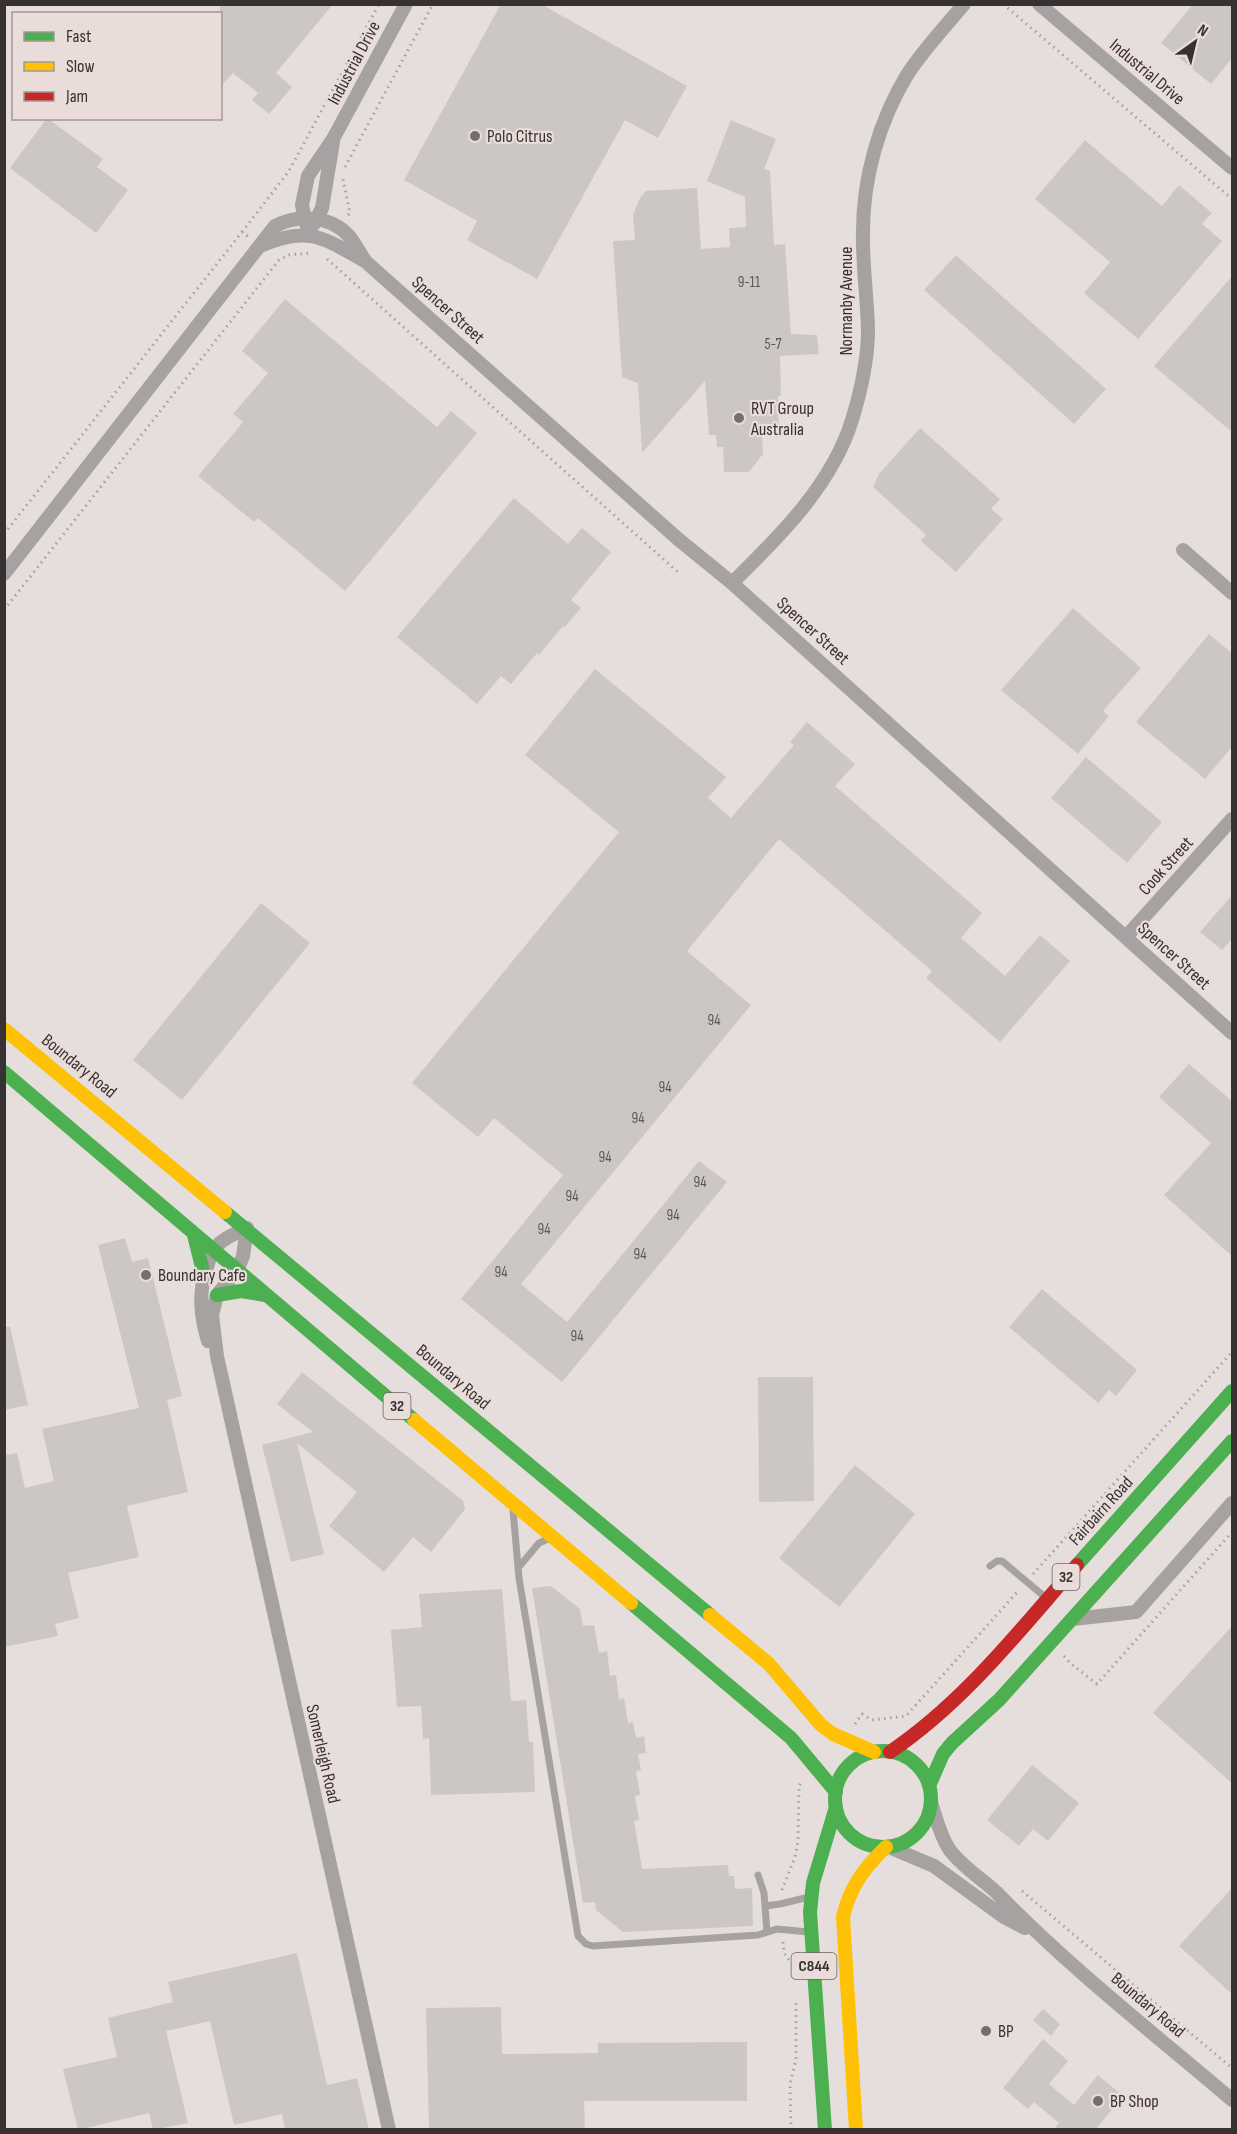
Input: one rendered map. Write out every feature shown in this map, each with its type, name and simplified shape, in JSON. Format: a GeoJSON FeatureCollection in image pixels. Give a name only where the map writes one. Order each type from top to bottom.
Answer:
{"type":"FeatureCollection","features":[{"type":"Feature","properties":{"kind":"main road","name":"Boundary Road"},"geometry":{"type":"LineString","coordinates":[[4,1029],[247,1228],[769,1664],[821,1725],[833,1734],[874,1752]]}},
{"type":"Feature","properties":{"kind":"main road","name":"32"},"geometry":{"type":"LineString","coordinates":[[4,1072],[791,1738],[836,1792]]}},
{"type":"Feature","properties":{"kind":"main road"},"geometry":{"type":"LineString","coordinates":[[194,1235],[204,1275]]}},
{"type":"Feature","properties":{"kind":"main road"},"geometry":{"type":"LineString","coordinates":[[217,1295],[241,1291],[266,1295]]}},
{"type":"Feature","properties":{"kind":"main road","name":"Fairbairn Road"},"geometry":{"type":"LineString","coordinates":[[890,1752],[918,1733],[948,1707],[1233,1391]]}},
{"type":"Feature","properties":{"kind":"main road","name":"32"},"geometry":{"type":"LineString","coordinates":[[929,1786],[943,1754],[952,1743],[999,1700],[1233,1441]]}},
{"type":"Feature","properties":{"kind":"main road","name":"32"},"geometry":{"type":"LineString","coordinates":[[836,1807],[836,1792],[840,1778],[860,1757],[874,1752],[890,1752],[912,1761],[923,1772],[929,1786],[931,1802],[927,1818],[918,1832],[902,1844],[888,1847]]}},
{"type":"Feature","properties":{"kind":"main road"},"geometry":{"type":"LineString","coordinates":[[836,1807],[842,1823],[854,1836],[869,1845],[888,1847]]}},
{"type":"Feature","properties":{"kind":"main road","name":"C844"},"geometry":{"type":"LineString","coordinates":[[825,2130],[810,1912],[813,1883],[836,1807]]}},
{"type":"Feature","properties":{"kind":"main road","name":"C844"},"geometry":{"type":"LineString","coordinates":[[856,2130],[843,1917],[852,1885],[861,1872],[888,1847]]}},
{"type":"Feature","properties":{"kind":"street","name":"Industrial Drive"},"geometry":{"type":"LineString","coordinates":[[311,218],[302,205],[308,176],[333,140],[406,4]]}},
{"type":"Feature","properties":{"kind":"street","name":"Normanby Avenue"},"geometry":{"type":"LineString","coordinates":[[732,583],[790,522],[818,486],[837,454],[851,422],[861,384],[868,338],[863,231],[866,189],[873,158],[892,107],[908,75],[964,4]]}},
{"type":"Feature","properties":{"kind":"street","name":"Industrial Drive"},"geometry":{"type":"LineString","coordinates":[[1039,4],[1233,168]]}},
{"type":"Feature","properties":{"kind":"street","name":"Industrial Drive"},"geometry":{"type":"LineString","coordinates":[[308,235],[311,218],[324,198],[333,140]]}},
{"type":"Feature","properties":{"kind":"street","name":"Spencer Street"},"geometry":{"type":"LineString","coordinates":[[311,218],[324,220],[338,227],[348,236],[365,261]]}},
{"type":"Feature","properties":{"kind":"street"},"geometry":{"type":"LineString","coordinates":[[4,574],[275,226],[285,220],[311,218]]}},
{"type":"Feature","properties":{"kind":"street","name":"Spencer Street"},"geometry":{"type":"LineString","coordinates":[[260,246],[279,238],[319,236],[365,261],[678,539],[732,583],[1233,1033]]}},
{"type":"Feature","properties":{"kind":"street"},"geometry":{"type":"LineString","coordinates":[[1183,550],[1233,592]]}},
{"type":"Feature","properties":{"kind":"street","name":"Cook Street"},"geometry":{"type":"LineString","coordinates":[[1126,937],[1233,819]]}},
{"type":"Feature","properties":{"kind":"street"},"geometry":{"type":"LineString","coordinates":[[213,1251],[224,1239],[247,1228]]}},
{"type":"Feature","properties":{"kind":"street"},"geometry":{"type":"LineString","coordinates":[[217,1295],[237,1271],[243,1256],[247,1228]]}},
{"type":"Feature","properties":{"kind":"street","name":"Somerleigh Road"},"geometry":{"type":"LineString","coordinates":[[213,1251],[204,1275],[200,1301],[202,1320],[222,1386]]}},
{"type":"Feature","properties":{"kind":"street","name":"Somerleigh Road"},"geometry":{"type":"LineString","coordinates":[[217,1295],[212,1316],[222,1386],[389,2130]]}},
{"type":"Feature","properties":{"kind":"street"},"geometry":{"type":"LineString","coordinates":[[1072,1619],[1136,1611],[1233,1503]]}},
{"type":"Feature","properties":{"kind":"street","name":"Boundary Road"},"geometry":{"type":"LineString","coordinates":[[931,1802],[941,1835],[950,1850],[1040,1937],[1233,2100]]}},
{"type":"Feature","properties":{"kind":"street","name":"Boundary Road"},"geometry":{"type":"LineString","coordinates":[[888,1847],[934,1866],[1005,1917],[1040,1937]]}},
{"type":"Feature","properties":{"kind":"lane"},"geometry":{"type":"LineString","coordinates":[[513,1504],[518,1568],[578,1936],[586,1944],[593,1946],[758,1935],[777,1929],[811,1933]]}},
{"type":"Feature","properties":{"kind":"lane"},"geometry":{"type":"LineString","coordinates":[[518,1568],[539,1543],[553,1538]]}},
{"type":"Feature","properties":{"kind":"lane"},"geometry":{"type":"LineString","coordinates":[[990,1566],[997,1561],[1002,1561],[1047,1599]]}},
{"type":"Feature","properties":{"kind":"lane"},"geometry":{"type":"LineString","coordinates":[[758,1875],[764,1893],[767,1932]]}},
{"type":"Feature","properties":{"kind":"lane"},"geometry":{"type":"LineString","coordinates":[[765,1906],[811,1896]]}},
{"type":"Feature","properties":{"kind":"path"},"geometry":{"type":"LineString","coordinates":[[4,534],[289,171],[379,4]]}},
{"type":"Feature","properties":{"kind":"path"},"geometry":{"type":"LineString","coordinates":[[338,227],[350,213],[342,173],[433,4]]}},
{"type":"Feature","properties":{"kind":"path"},"geometry":{"type":"LineString","coordinates":[[1003,4],[1233,199]]}},
{"type":"Feature","properties":{"kind":"path"},"geometry":{"type":"LineString","coordinates":[[242,231],[260,246]]}},
{"type":"Feature","properties":{"kind":"path"},"geometry":{"type":"LineString","coordinates":[[320,254],[328,240]]}},
{"type":"Feature","properties":{"kind":"path"},"geometry":{"type":"LineString","coordinates":[[4,610],[279,260],[288,255],[318,252],[680,574]]}},
{"type":"Feature","properties":{"kind":"path"},"geometry":{"type":"LineString","coordinates":[[1022,1891],[1233,2068]]}},
{"type":"Feature","properties":{"kind":"building"},"geometry":{"type":"Polygon","coordinates":[[[220,4],[333,4],[276,73],[292,87],[269,114],[252,100],[258,93],[233,73],[222,85],[222,12],[220,12],[220,4]]]}},
{"type":"Feature","properties":{"kind":"building"},"geometry":{"type":"Polygon","coordinates":[[[501,4],[541,4],[687,86],[658,138],[625,120],[537,279],[467,240],[477,221],[404,180],[501,4]]]}},
{"type":"Feature","properties":{"kind":"building"},"geometry":{"type":"Polygon","coordinates":[[[1193,4],[1233,4],[1233,57],[1211,84],[1161,43],[1193,4]]]}},
{"type":"Feature","properties":{"kind":"building"},"geometry":{"type":"Polygon","coordinates":[[[46,120],[50,120],[103,159],[97,167],[128,190],[96,233],[10,168],[46,120]]]}},
{"type":"Feature","properties":{"kind":"building"},"geometry":{"type":"Polygon","coordinates":[[[731,120],[776,139],[764,169],[770,171],[774,245],[785,244],[791,334],[817,335],[819,354],[780,356],[779,433],[762,434],[763,454],[749,472],[724,472],[723,447],[717,447],[716,435],[709,435],[705,381],[642,453],[638,383],[622,377],[613,241],[635,240],[633,215],[640,198],[646,191],[697,188],[701,249],[730,247],[729,228],[746,227],[745,197],[707,181],[731,120]]]}},
{"type":"Feature","properties":{"kind":"building"},"geometry":{"type":"Polygon","coordinates":[[[1085,140],[1162,206],[1179,185],[1212,213],[1202,224],[1222,241],[1138,339],[1084,293],[1110,262],[1035,199],[1085,140]]]}},
{"type":"Feature","properties":{"kind":"building"},"geometry":{"type":"Polygon","coordinates":[[[956,255],[1106,389],[1074,424],[924,290],[956,255]]]}},
{"type":"Feature","properties":{"kind":"building"},"geometry":{"type":"Polygon","coordinates":[[[1233,275],[1233,433],[1154,366],[1233,275]]]}},
{"type":"Feature","properties":{"kind":"building"},"geometry":{"type":"Polygon","coordinates":[[[285,299],[437,427],[451,411],[477,433],[345,591],[258,518],[254,522],[198,476],[243,422],[233,414],[268,373],[242,351],[285,299]]]}},
{"type":"Feature","properties":{"kind":"building"},"geometry":{"type":"Polygon","coordinates":[[[920,428],[1000,499],[991,509],[1003,519],[956,572],[921,541],[926,535],[873,487],[879,474],[920,428]]]}},
{"type":"Feature","properties":{"kind":"building"},"geometry":{"type":"Polygon","coordinates":[[[514,498],[568,544],[582,528],[611,552],[571,600],[581,608],[565,627],[563,626],[539,655],[537,653],[511,684],[501,676],[477,704],[397,637],[514,498]]]}},
{"type":"Feature","properties":{"kind":"building"},"geometry":{"type":"Polygon","coordinates":[[[1073,608],[1141,668],[1103,711],[1109,716],[1078,754],[1001,690],[1073,608]]]}},
{"type":"Feature","properties":{"kind":"building"},"geometry":{"type":"Polygon","coordinates":[[[1209,634],[1233,654],[1233,746],[1205,779],[1136,722],[1209,634]]]}},
{"type":"Feature","properties":{"kind":"building"},"geometry":{"type":"Polygon","coordinates":[[[595,669],[726,777],[708,798],[731,818],[794,745],[790,742],[807,722],[855,764],[835,786],[982,913],[961,938],[1005,976],[1040,935],[1070,961],[1000,1042],[926,978],[932,971],[779,839],[687,951],[751,1005],[521,1284],[567,1322],[699,1161],[727,1182],[562,1382],[461,1299],[563,1175],[494,1118],[478,1137],[412,1083],[619,832],[525,755],[595,669]]]}},
{"type":"Feature","properties":{"kind":"building"},"geometry":{"type":"Polygon","coordinates":[[[1086,757],[1162,822],[1127,863],[1051,798],[1086,757]]]}},
{"type":"Feature","properties":{"kind":"building"},"geometry":{"type":"Polygon","coordinates":[[[1233,894],[1233,938],[1222,950],[1200,932],[1233,894]]]}},
{"type":"Feature","properties":{"kind":"building"},"geometry":{"type":"Polygon","coordinates":[[[261,903],[310,943],[182,1100],[133,1060],[261,903]]]}},
{"type":"Feature","properties":{"kind":"building"},"geometry":{"type":"Polygon","coordinates":[[[1189,1064],[1233,1102],[1233,1257],[1164,1195],[1211,1143],[1159,1097],[1189,1064]]]}},
{"type":"Feature","properties":{"kind":"building"},"geometry":{"type":"Polygon","coordinates":[[[125,1238],[132,1262],[148,1258],[182,1396],[167,1400],[188,1492],[127,1506],[139,1557],[68,1573],[79,1618],[55,1624],[58,1636],[4,1647],[4,1455],[17,1453],[25,1488],[54,1481],[42,1429],[139,1408],[98,1245],[125,1238]]]}},
{"type":"Feature","properties":{"kind":"building"},"geometry":{"type":"Polygon","coordinates":[[[1042,1289],[1137,1370],[1116,1396],[1109,1390],[1098,1403],[1009,1327],[1042,1289]]]}},
{"type":"Feature","properties":{"kind":"building"},"geometry":{"type":"Polygon","coordinates":[[[4,1327],[10,1327],[28,1405],[4,1410],[4,1327]]]}},
{"type":"Feature","properties":{"kind":"building"},"geometry":{"type":"Polygon","coordinates":[[[302,1372],[463,1501],[465,1509],[431,1552],[413,1537],[384,1572],[329,1526],[357,1492],[297,1443],[324,1554],[291,1562],[262,1445],[313,1432],[277,1404],[302,1372]]]}},
{"type":"Feature","properties":{"kind":"building"},"geometry":{"type":"Polygon","coordinates":[[[758,1377],[813,1377],[814,1501],[759,1502],[758,1377]]]}},
{"type":"Feature","properties":{"kind":"building"},"geometry":{"type":"Polygon","coordinates":[[[855,1465],[915,1514],[839,1607],[779,1558],[855,1465]]]}},
{"type":"Feature","properties":{"kind":"building"},"geometry":{"type":"Polygon","coordinates":[[[551,1586],[580,1609],[583,1626],[594,1625],[599,1653],[607,1651],[610,1676],[616,1675],[619,1700],[624,1698],[628,1723],[633,1722],[636,1738],[644,1736],[646,1753],[638,1754],[641,1770],[636,1771],[640,1795],[635,1796],[639,1820],[634,1821],[642,1869],[728,1865],[729,1876],[734,1876],[735,1889],[752,1888],[753,1926],[623,1932],[596,1910],[595,1902],[583,1903],[532,1588],[551,1586]]]}},
{"type":"Feature","properties":{"kind":"building"},"geometry":{"type":"Polygon","coordinates":[[[502,1589],[511,1701],[526,1700],[529,1742],[533,1742],[535,1792],[431,1795],[429,1738],[423,1739],[421,1706],[397,1707],[391,1630],[422,1627],[419,1594],[502,1589]]]}},
{"type":"Feature","properties":{"kind":"building"},"geometry":{"type":"Polygon","coordinates":[[[1233,1625],[1233,1784],[1153,1713],[1233,1625]]]}},
{"type":"Feature","properties":{"kind":"building"},"geometry":{"type":"Polygon","coordinates":[[[1032,1765],[1079,1803],[1048,1841],[1033,1829],[1019,1846],[987,1820],[1032,1765]]]}},
{"type":"Feature","properties":{"kind":"building"},"geometry":{"type":"Polygon","coordinates":[[[1233,1887],[1233,1995],[1179,1946],[1233,1887]]]}},
{"type":"Feature","properties":{"kind":"building"},"geometry":{"type":"Polygon","coordinates":[[[297,1953],[327,2085],[357,2078],[369,2130],[285,2130],[282,2114],[234,2125],[210,2021],[166,2031],[188,2123],[153,2130],[149,2113],[78,2130],[63,2069],[117,2057],[108,2018],[173,2002],[168,1982],[297,1953]]]}},
{"type":"Feature","properties":{"kind":"building"},"geometry":{"type":"Polygon","coordinates":[[[501,2007],[502,2054],[598,2053],[598,2043],[747,2042],[747,2101],[584,2101],[585,2130],[429,2130],[426,2008],[501,2007]]]}},
{"type":"Feature","properties":{"kind":"building"},"geometry":{"type":"Polygon","coordinates":[[[1043,2009],[1060,2024],[1051,2036],[1033,2020],[1043,2009]]]}},
{"type":"Feature","properties":{"kind":"building"},"geometry":{"type":"Polygon","coordinates":[[[1043,2039],[1068,2061],[1049,2084],[1074,2105],[1098,2075],[1123,2096],[1095,2130],[1053,2130],[1059,2123],[1034,2102],[1028,2109],[1003,2088],[1043,2039]]]}},
{"type":"Feature","properties":{"kind":"traffic: fast"},"geometry":{"type":"LineString","coordinates":[[4,1072],[414,1420]]}},
{"type":"Feature","properties":{"kind":"traffic: fast"},"geometry":{"type":"LineString","coordinates":[[225,1212],[710,1615]]}},
{"type":"Feature","properties":{"kind":"traffic: fast"},"geometry":{"type":"LineString","coordinates":[[194,1235],[204,1275]]}},
{"type":"Feature","properties":{"kind":"traffic: fast"},"geometry":{"type":"LineString","coordinates":[[217,1295],[241,1291],[265,1295]]}},
{"type":"Feature","properties":{"kind":"traffic: fast"},"geometry":{"type":"LineString","coordinates":[[1077,1565],[1232,1391]]}},
{"type":"Feature","properties":{"kind":"traffic: fast"},"geometry":{"type":"LineString","coordinates":[[929,1786],[943,1754],[952,1743],[999,1700],[1232,1441]]}},
{"type":"Feature","properties":{"kind":"traffic: fast"},"geometry":{"type":"LineString","coordinates":[[631,1603],[791,1738],[836,1792]]}},
{"type":"Feature","properties":{"kind":"traffic: fast"},"geometry":{"type":"LineString","coordinates":[[883,1751],[901,1755],[917,1765],[927,1781],[931,1799],[927,1817],[917,1833],[901,1843],[883,1847],[865,1843],[849,1833],[839,1817],[835,1799],[839,1781],[849,1765],[865,1755],[883,1751]]}},
{"type":"Feature","properties":{"kind":"traffic: fast"},"geometry":{"type":"LineString","coordinates":[[825,2130],[810,1912],[813,1883],[836,1807]]}},
{"type":"Feature","properties":{"kind":"traffic: slow"},"geometry":{"type":"LineString","coordinates":[[4,1029],[225,1212]]}},
{"type":"Feature","properties":{"kind":"traffic: slow"},"geometry":{"type":"LineString","coordinates":[[414,1420],[631,1603]]}},
{"type":"Feature","properties":{"kind":"traffic: slow"},"geometry":{"type":"LineString","coordinates":[[710,1615],[769,1664],[821,1725],[833,1734],[874,1752]]}},
{"type":"Feature","properties":{"kind":"traffic: slow"},"geometry":{"type":"LineString","coordinates":[[856,2130],[843,1917],[859,1879],[886,1847]]}},
{"type":"Feature","properties":{"kind":"traffic: jam"},"geometry":{"type":"LineString","coordinates":[[890,1752],[942,1711],[966,1688],[1012,1640],[1077,1565]]}},
{"type":"Feature","properties":{"kind":"place","name":"Polo Citrus"},"geometry":{"type":"Point","coordinates":[475,136]}},
{"type":"Feature","properties":{"kind":"place","name":"RVT Group Australia"},"geometry":{"type":"Point","coordinates":[739,418]}},
{"type":"Feature","properties":{"kind":"place","name":"Boundary Cafe"},"geometry":{"type":"Point","coordinates":[146,1275]}},
{"type":"Feature","properties":{"kind":"place","name":"BP"},"geometry":{"type":"Point","coordinates":[986,2031]}},
{"type":"Feature","properties":{"kind":"place","name":"BP Shop"},"geometry":{"type":"Point","coordinates":[1098,2101]}}]}
